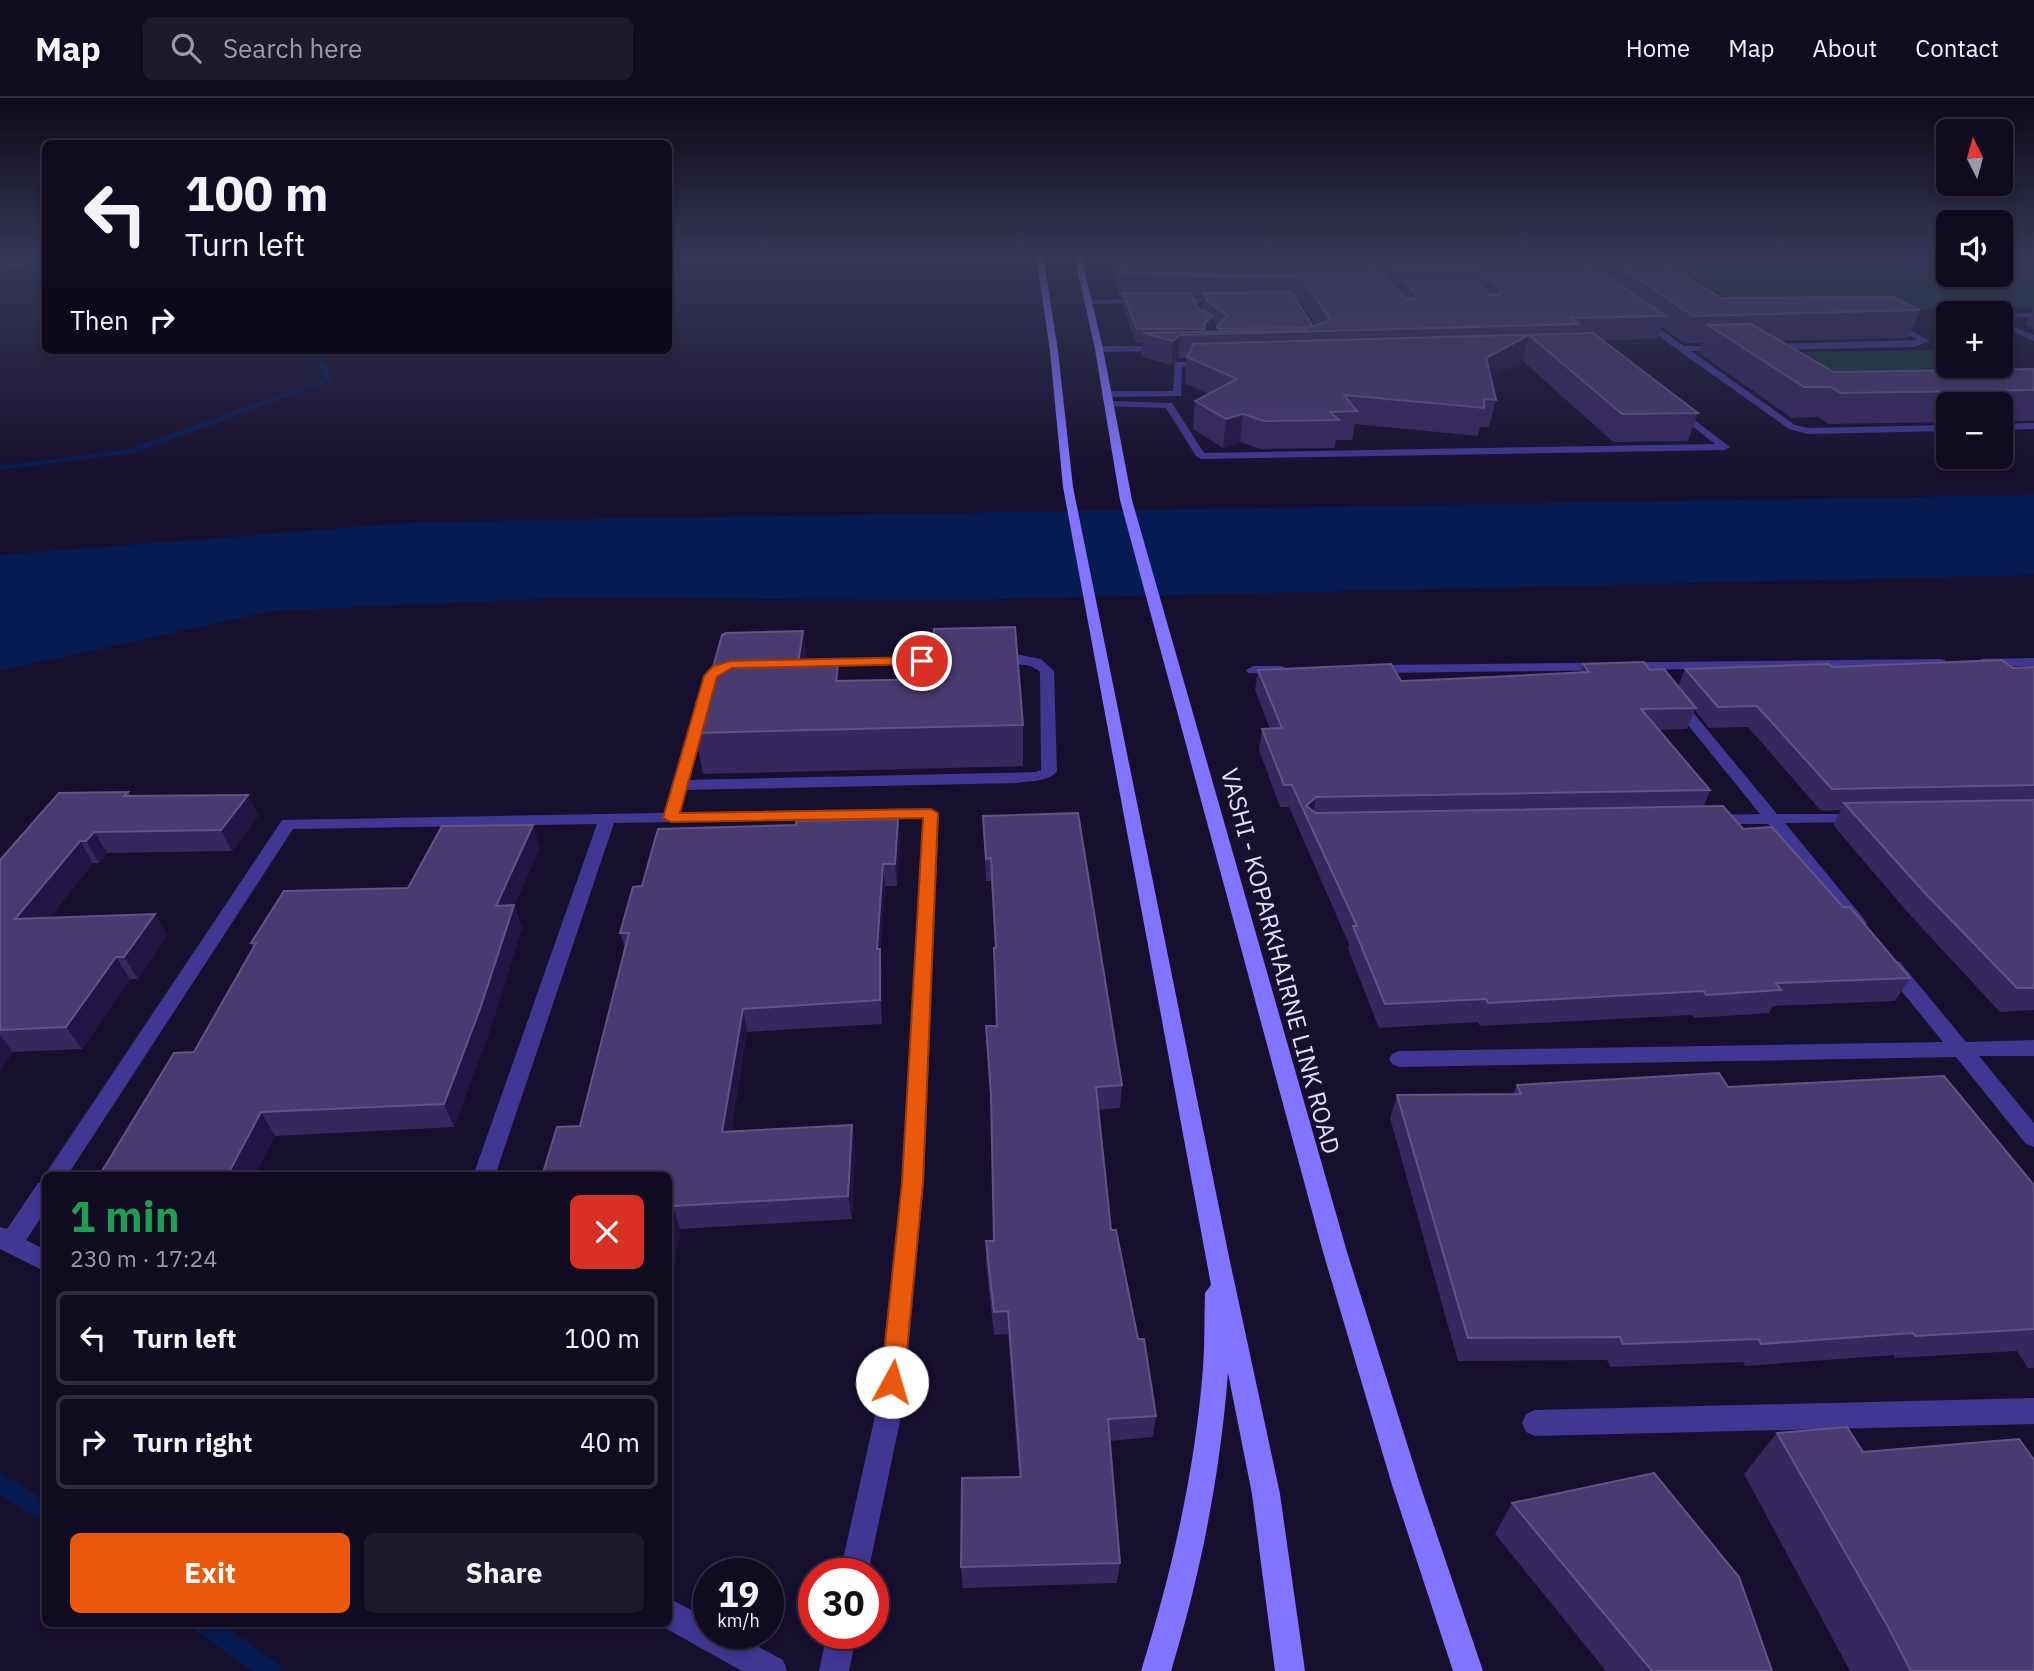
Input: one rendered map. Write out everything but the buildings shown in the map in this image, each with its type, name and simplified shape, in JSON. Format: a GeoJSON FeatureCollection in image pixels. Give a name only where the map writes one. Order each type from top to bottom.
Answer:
{"type":"FeatureCollection","features":[{"type":"Feature","properties":{"kind":"main road"},"geometry":{"type":"LineString","coordinates":[[1049,328],[1071,501],[1217,1257],[1266,1494],[1290,1671]]}},
{"type":"Feature","properties":{"kind":"main road","name":"VASHI - KOPARKHAIRNE LINK ROAD"},"geometry":{"type":"LineString","coordinates":[[1093,328],[1126,500],[1335,1252],[1406,1485],[1468,1671]]}},
{"type":"Feature","properties":{"kind":"main road"},"geometry":{"type":"LineString","coordinates":[[1156,1671],[1187,1565],[1203,1483],[1216,1376],[1217,1257]]}},
{"type":"Feature","properties":{"kind":"street"},"geometry":{"type":"LineString","coordinates":[[1652,328],[1781,422],[1792,427],[1808,431],[1936,428]]}},
{"type":"Feature","properties":{"kind":"street"},"geometry":{"type":"LineString","coordinates":[[1757,347],[1914,344],[1926,341],[1899,328]]}},
{"type":"Feature","properties":{"kind":"street"},"geometry":{"type":"LineString","coordinates":[[2013,329],[2034,338]]}},
{"type":"Feature","properties":{"kind":"street"},"geometry":{"type":"LineString","coordinates":[[1680,349],[1731,348]]}},
{"type":"Feature","properties":{"kind":"street"},"geometry":{"type":"LineString","coordinates":[[1098,349],[1171,349]]}},
{"type":"Feature","properties":{"kind":"street"},"geometry":{"type":"LineString","coordinates":[[1107,399],[1178,394],[1178,365],[1219,363]]}},
{"type":"Feature","properties":{"kind":"street"},"geometry":{"type":"LineString","coordinates":[[1107,399],[1169,405],[1201,456],[1725,447],[1663,400]]}},
{"type":"Feature","properties":{"kind":"street"},"geometry":{"type":"LineString","coordinates":[[2013,427],[2034,426]]}},
{"type":"Feature","properties":{"kind":"street"},"geometry":{"type":"LineString","coordinates":[[680,785],[1016,778],[1049,772],[1047,671],[1041,662],[1031,659],[799,663]]}},
{"type":"Feature","properties":{"kind":"street"},"geometry":{"type":"LineString","coordinates":[[1362,669],[2034,662]]}},
{"type":"Feature","properties":{"kind":"street"},"geometry":{"type":"LineString","coordinates":[[2006,663],[2025,677]]}},
{"type":"Feature","properties":{"kind":"street"},"geometry":{"type":"LineString","coordinates":[[671,818],[711,676],[718,669],[731,664],[745,664]]}},
{"type":"Feature","properties":{"kind":"street"},"geometry":{"type":"LineString","coordinates":[[1647,666],[1867,934]]}},
{"type":"Feature","properties":{"kind":"street"},"geometry":{"type":"LineString","coordinates":[[1253,670],[1294,670]]}},
{"type":"Feature","properties":{"kind":"street"},"geometry":{"type":"LineString","coordinates":[[58,1172],[288,824],[931,813],[913,1182],[890,1407],[858,1558]]}},
{"type":"Feature","properties":{"kind":"street"},"geometry":{"type":"LineString","coordinates":[[1689,820],[1869,817]]}},
{"type":"Feature","properties":{"kind":"street"},"geometry":{"type":"LineString","coordinates":[[485,1172],[607,819]]}},
{"type":"Feature","properties":{"kind":"street"},"geometry":{"type":"LineString","coordinates":[[1884,955],[2034,1138]]}},
{"type":"Feature","properties":{"kind":"street"},"geometry":{"type":"LineString","coordinates":[[1399,1059],[2034,1048]]}},
{"type":"Feature","properties":{"kind":"street"},"geometry":{"type":"LineString","coordinates":[[42,1195],[5,1240],[42,1260]]}},
{"type":"Feature","properties":{"kind":"street"},"geometry":{"type":"LineString","coordinates":[[1535,1423],[2034,1412]]}},
{"type":"Feature","properties":{"kind":"street"},"geometry":{"type":"LineString","coordinates":[[672,1615],[772,1671]]}},
{"type":"Feature","properties":{"kind":"street"},"geometry":{"type":"LineString","coordinates":[[834,1671],[839,1649]]}},
{"type":"Feature","properties":{"kind":"green space"},"geometry":{"type":"Polygon","coordinates":[[[1936,350],[1936,378],[2002,378],[2010,382],[1851,385],[1797,352],[1936,350]]]}},
{"type":"Feature","properties":{"kind":"water"},"geometry":{"type":"Polygon","coordinates":[[[2034,495],[2034,575],[967,600],[559,598],[272,611],[0,671],[0,555],[420,522],[2034,495]]]}},
{"type":"Feature","properties":{"kind":"waterway"},"geometry":{"type":"LineString","coordinates":[[0,468],[131,451],[330,379],[317,354]]}},
{"type":"Feature","properties":{"kind":"waterway"},"geometry":{"type":"LineString","coordinates":[[0,1482],[42,1511]]}},
{"type":"Feature","properties":{"kind":"waterway"},"geometry":{"type":"LineString","coordinates":[[207,1627],[270,1671]]}},
{"type":"Feature","properties":{"kind":"route"},"geometry":{"type":"LineString","coordinates":[[892,1382],[913,1182],[931,813],[671,818],[711,676],[718,669],[731,664],[922,661]]}}]}
